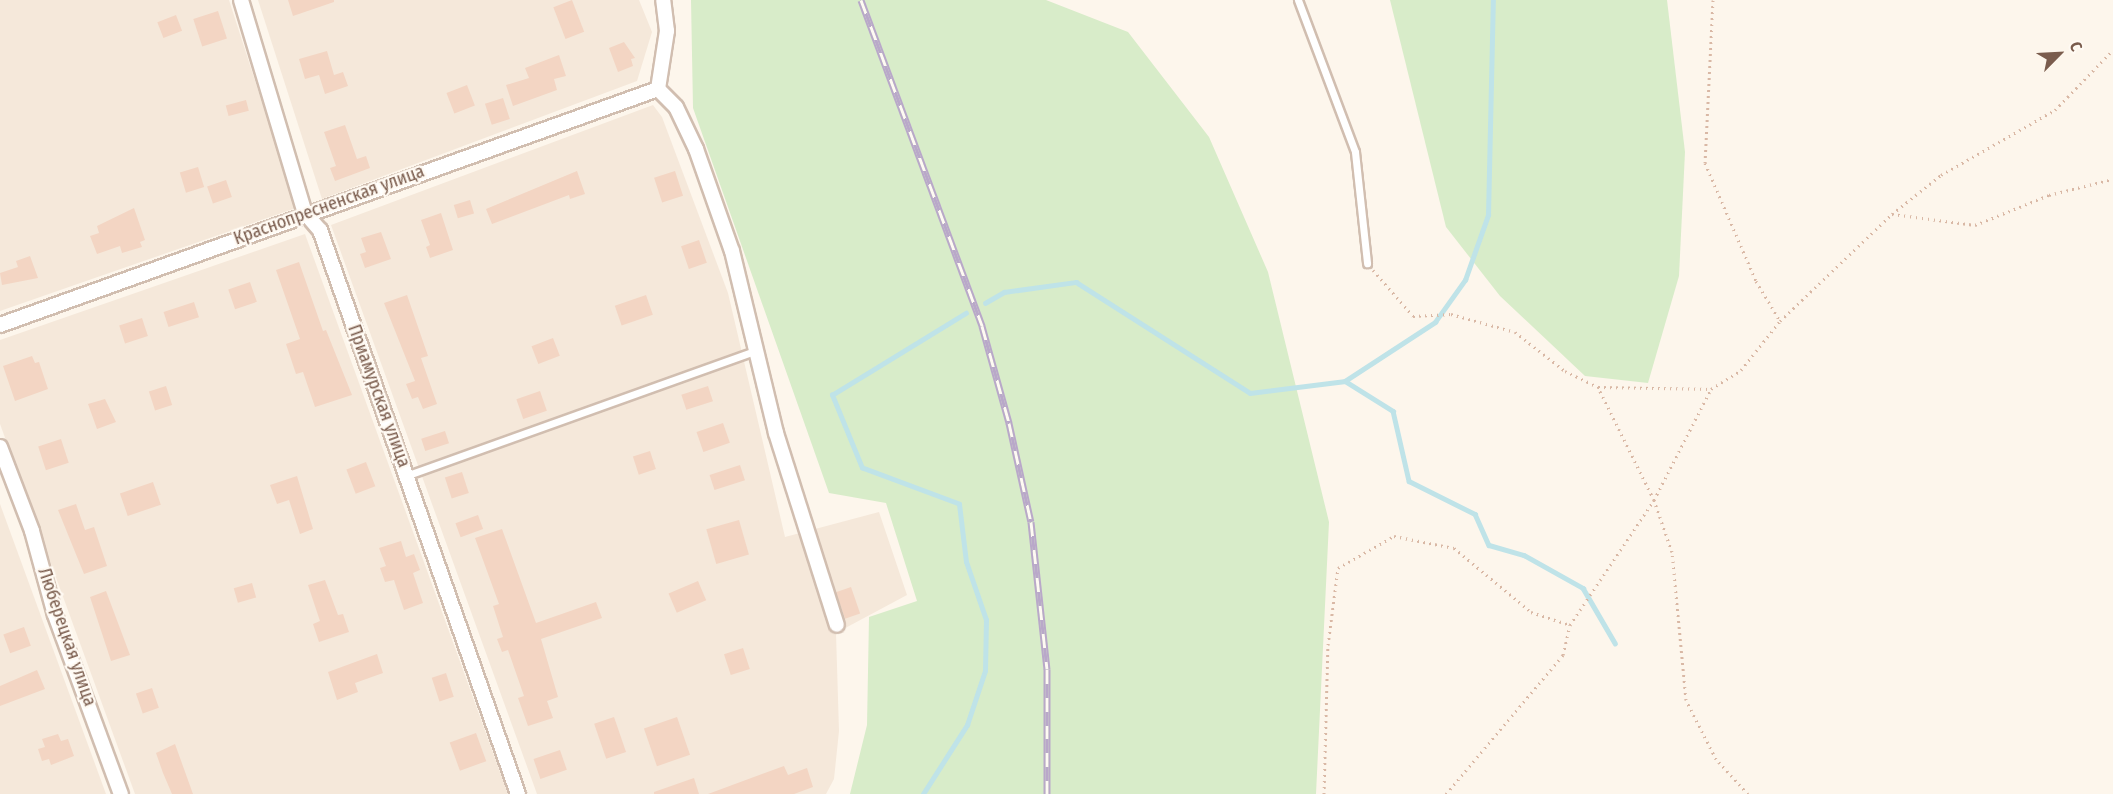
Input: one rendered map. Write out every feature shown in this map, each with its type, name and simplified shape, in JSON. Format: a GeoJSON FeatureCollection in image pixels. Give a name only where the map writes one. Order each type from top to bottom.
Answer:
{"type":"FeatureCollection","features":[{"type":"Feature","properties":{"kind":"street","name":"Приамурская улица"},"geometry":{"type":"LineString","coordinates":[[241,0],[305,213],[320,230],[408,475],[518,794]]}},
{"type":"Feature","properties":{"kind":"street"},"geometry":{"type":"LineString","coordinates":[[663,0],[667,31],[658,88],[676,107],[696,149],[732,251],[758,350],[776,433],[837,625]]}},
{"type":"Feature","properties":{"kind":"street","name":"Краснопресненская улица"},"geometry":{"type":"LineString","coordinates":[[0,325],[305,213],[658,88]]}},
{"type":"Feature","properties":{"kind":"street","name":"Люберецкая улица"},"geometry":{"type":"LineString","coordinates":[[0,447],[32,531],[55,615],[121,794]]}},
{"type":"Feature","properties":{"kind":"lane"},"geometry":{"type":"LineString","coordinates":[[1298,0],[1355,152],[1367,263]]}},
{"type":"Feature","properties":{"kind":"lane"},"geometry":{"type":"LineString","coordinates":[[408,475],[758,350]]}},
{"type":"Feature","properties":{"kind":"path"},"geometry":{"type":"LineString","coordinates":[[1713,0],[1705,163],[1756,281],[1780,321]]}},
{"type":"Feature","properties":{"kind":"path"},"geometry":{"type":"LineString","coordinates":[[1446,794],[1563,655],[1570,624],[1654,500],[1711,389],[1741,370],[1780,321],[1892,214],[1941,175],[2055,110],[2113,50]]}},
{"type":"Feature","properties":{"kind":"path"},"geometry":{"type":"LineString","coordinates":[[1892,214],[1975,225],[2049,195],[2113,179]]}},
{"type":"Feature","properties":{"kind":"path"},"geometry":{"type":"LineString","coordinates":[[1367,263],[1413,316],[1451,314],[1515,332],[1565,371],[1598,387],[1711,389]]}},
{"type":"Feature","properties":{"kind":"path"},"geometry":{"type":"LineString","coordinates":[[1598,387],[1654,500],[1672,552],[1686,700],[1716,759],[1748,794]]}},
{"type":"Feature","properties":{"kind":"path"},"geometry":{"type":"LineString","coordinates":[[1324,794],[1328,645],[1338,568],[1394,536],[1454,548],[1531,612],[1570,624]]}},
{"type":"Feature","properties":{"kind":"shaded area"},"geometry":{"type":"Polygon","coordinates":[[[0,0],[229,0],[296,208],[0,311],[0,0]]]}},
{"type":"Feature","properties":{"kind":"shaded area"},"geometry":{"type":"Polygon","coordinates":[[[258,0],[639,0],[652,32],[637,81],[322,199],[258,0]]]}},
{"type":"Feature","properties":{"kind":"shaded area"},"geometry":{"type":"Polygon","coordinates":[[[653,105],[662,117],[728,293],[785,537],[879,512],[907,595],[836,633],[839,731],[834,779],[826,794],[537,794],[331,225],[653,105]]]}},
{"type":"Feature","properties":{"kind":"shaded area"},"geometry":{"type":"Polygon","coordinates":[[[305,234],[508,794],[135,794],[0,424],[0,340],[305,234]]]}},
{"type":"Feature","properties":{"kind":"shaded area"},"geometry":{"type":"Polygon","coordinates":[[[0,504],[106,794],[0,794],[0,504]]]}},
{"type":"Feature","properties":{"kind":"green space"},"geometry":{"type":"Polygon","coordinates":[[[691,0],[1046,0],[1128,32],[1209,137],[1268,272],[1329,522],[1316,794],[850,794],[867,725],[869,617],[917,601],[886,503],[829,493],[693,108],[691,0]]]}},
{"type":"Feature","properties":{"kind":"green space"},"geometry":{"type":"Polygon","coordinates":[[[1390,0],[1667,0],[1685,152],[1679,276],[1648,383],[1585,376],[1500,296],[1446,227],[1390,0]]]}},
{"type":"Feature","properties":{"kind":"building"},"geometry":{"type":"Polygon","coordinates":[[[288,0],[334,0],[334,2],[293,16],[288,0]]]}},
{"type":"Feature","properties":{"kind":"building"},"geometry":{"type":"Polygon","coordinates":[[[572,0],[584,32],[566,39],[553,7],[572,0]]]}},
{"type":"Feature","properties":{"kind":"building"},"geometry":{"type":"Polygon","coordinates":[[[218,11],[227,39],[202,47],[193,19],[218,11]]]}},
{"type":"Feature","properties":{"kind":"building"},"geometry":{"type":"Polygon","coordinates":[[[176,15],[182,31],[163,38],[157,22],[176,15]]]}},
{"type":"Feature","properties":{"kind":"building"},"geometry":{"type":"Polygon","coordinates":[[[624,42],[635,58],[631,59],[633,66],[618,72],[609,48],[624,42]]]}},
{"type":"Feature","properties":{"kind":"building"},"geometry":{"type":"Polygon","coordinates":[[[327,51],[334,75],[343,72],[348,86],[325,94],[319,75],[305,79],[299,59],[327,51]]]}},
{"type":"Feature","properties":{"kind":"building"},"geometry":{"type":"Polygon","coordinates":[[[559,55],[566,76],[554,79],[557,90],[513,106],[506,85],[529,78],[525,68],[559,55]]]}},
{"type":"Feature","properties":{"kind":"building"},"geometry":{"type":"Polygon","coordinates":[[[467,85],[475,106],[454,113],[446,93],[467,85]]]}},
{"type":"Feature","properties":{"kind":"building"},"geometry":{"type":"Polygon","coordinates":[[[503,98],[510,119],[492,125],[485,104],[503,98]]]}},
{"type":"Feature","properties":{"kind":"building"},"geometry":{"type":"Polygon","coordinates":[[[246,100],[249,111],[229,116],[226,105],[246,100]]]}},
{"type":"Feature","properties":{"kind":"building"},"geometry":{"type":"Polygon","coordinates":[[[345,125],[357,159],[366,156],[370,168],[335,181],[330,168],[336,166],[324,132],[345,125]]]}},
{"type":"Feature","properties":{"kind":"building"},"geometry":{"type":"Polygon","coordinates":[[[198,167],[204,187],[186,193],[180,173],[198,167]]]}},
{"type":"Feature","properties":{"kind":"building"},"geometry":{"type":"Polygon","coordinates":[[[577,171],[585,194],[570,199],[569,195],[492,224],[486,209],[577,171]]]}},
{"type":"Feature","properties":{"kind":"building"},"geometry":{"type":"Polygon","coordinates":[[[675,171],[683,196],[662,203],[654,178],[675,171]]]}},
{"type":"Feature","properties":{"kind":"building"},"geometry":{"type":"Polygon","coordinates":[[[226,180],[232,197],[213,204],[207,187],[226,180]]]}},
{"type":"Feature","properties":{"kind":"building"},"geometry":{"type":"Polygon","coordinates":[[[470,200],[474,213],[458,218],[454,205],[470,200]]]}},
{"type":"Feature","properties":{"kind":"building"},"geometry":{"type":"Polygon","coordinates":[[[134,208],[145,240],[140,242],[142,247],[122,253],[120,246],[97,254],[90,236],[99,233],[97,226],[134,208]]]}},
{"type":"Feature","properties":{"kind":"building"},"geometry":{"type":"Polygon","coordinates":[[[441,213],[453,250],[430,258],[426,247],[430,245],[421,220],[441,213]]]}},
{"type":"Feature","properties":{"kind":"building"},"geometry":{"type":"Polygon","coordinates":[[[381,232],[391,259],[365,268],[360,254],[366,252],[361,238],[381,232]]]}},
{"type":"Feature","properties":{"kind":"building"},"geometry":{"type":"Polygon","coordinates":[[[699,240],[707,263],[689,269],[681,246],[699,240]]]}},
{"type":"Feature","properties":{"kind":"building"},"geometry":{"type":"Polygon","coordinates":[[[30,256],[38,278],[2,285],[0,273],[18,267],[16,261],[30,256]]]}},
{"type":"Feature","properties":{"kind":"building"},"geometry":{"type":"Polygon","coordinates":[[[299,262],[323,331],[326,330],[352,395],[315,407],[303,372],[296,374],[286,344],[300,339],[276,270],[299,262]]]}},
{"type":"Feature","properties":{"kind":"building"},"geometry":{"type":"Polygon","coordinates":[[[250,282],[257,302],[235,309],[228,289],[250,282]]]}},
{"type":"Feature","properties":{"kind":"building"},"geometry":{"type":"Polygon","coordinates":[[[407,295],[428,356],[421,358],[437,404],[423,409],[418,397],[412,399],[406,384],[415,381],[384,303],[407,295]]]}},
{"type":"Feature","properties":{"kind":"building"},"geometry":{"type":"Polygon","coordinates":[[[646,295],[653,315],[622,326],[615,306],[646,295]]]}},
{"type":"Feature","properties":{"kind":"building"},"geometry":{"type":"Polygon","coordinates":[[[194,302],[199,317],[169,327],[164,312],[194,302]]]}},
{"type":"Feature","properties":{"kind":"building"},"geometry":{"type":"Polygon","coordinates":[[[142,318],[148,336],[125,343],[119,325],[142,318]]]}},
{"type":"Feature","properties":{"kind":"building"},"geometry":{"type":"Polygon","coordinates":[[[553,338],[560,356],[538,364],[532,346],[553,338]]]}},
{"type":"Feature","properties":{"kind":"building"},"geometry":{"type":"Polygon","coordinates":[[[32,356],[35,363],[39,362],[48,389],[15,401],[3,366],[32,356]]]}},
{"type":"Feature","properties":{"kind":"building"},"geometry":{"type":"Polygon","coordinates":[[[166,386],[172,405],[155,411],[149,392],[166,386]]]}},
{"type":"Feature","properties":{"kind":"building"},"geometry":{"type":"Polygon","coordinates":[[[708,386],[713,401],[686,410],[681,395],[708,386]]]}},
{"type":"Feature","properties":{"kind":"building"},"geometry":{"type":"Polygon","coordinates":[[[540,391],[547,411],[523,419],[516,399],[540,391]]]}},
{"type":"Feature","properties":{"kind":"building"},"geometry":{"type":"Polygon","coordinates":[[[105,399],[116,422],[97,429],[88,404],[105,399]]]}},
{"type":"Feature","properties":{"kind":"building"},"geometry":{"type":"Polygon","coordinates":[[[723,423],[730,443],[703,452],[697,432],[723,423]]]}},
{"type":"Feature","properties":{"kind":"building"},"geometry":{"type":"Polygon","coordinates":[[[445,431],[449,443],[425,451],[421,439],[445,431]]]}},
{"type":"Feature","properties":{"kind":"building"},"geometry":{"type":"Polygon","coordinates":[[[61,439],[69,463],[46,470],[38,446],[61,439]]]}},
{"type":"Feature","properties":{"kind":"building"},"geometry":{"type":"Polygon","coordinates":[[[650,451],[656,469],[639,475],[633,457],[650,451]]]}},
{"type":"Feature","properties":{"kind":"building"},"geometry":{"type":"Polygon","coordinates":[[[366,462],[375,486],[356,494],[346,470],[366,462]]]}},
{"type":"Feature","properties":{"kind":"building"},"geometry":{"type":"Polygon","coordinates":[[[740,465],[745,480],[715,490],[710,475],[740,465]]]}},
{"type":"Feature","properties":{"kind":"building"},"geometry":{"type":"Polygon","coordinates":[[[462,472],[469,493],[452,498],[445,478],[462,472]]]}},
{"type":"Feature","properties":{"kind":"building"},"geometry":{"type":"Polygon","coordinates":[[[297,476],[313,529],[300,534],[289,500],[277,504],[270,485],[297,476]]]}},
{"type":"Feature","properties":{"kind":"building"},"geometry":{"type":"Polygon","coordinates":[[[153,482],[161,505],[128,516],[120,493],[153,482]]]}},
{"type":"Feature","properties":{"kind":"building"},"geometry":{"type":"Polygon","coordinates":[[[76,504],[85,530],[94,527],[107,566],[84,574],[58,510],[76,504]]]}},
{"type":"Feature","properties":{"kind":"building"},"geometry":{"type":"Polygon","coordinates":[[[478,515],[483,529],[461,537],[455,523],[478,515]]]}},
{"type":"Feature","properties":{"kind":"building"},"geometry":{"type":"Polygon","coordinates":[[[739,520],[749,555],[716,564],[706,529],[739,520]]]}},
{"type":"Feature","properties":{"kind":"building"},"geometry":{"type":"Polygon","coordinates":[[[502,529],[536,623],[596,602],[602,618],[541,639],[558,697],[547,701],[553,718],[528,726],[518,698],[524,696],[508,650],[502,652],[497,639],[503,637],[493,606],[499,604],[475,538],[502,529]]]}},
{"type":"Feature","properties":{"kind":"building"},"geometry":{"type":"Polygon","coordinates":[[[401,541],[406,557],[414,554],[420,570],[413,573],[423,603],[404,610],[394,580],[385,582],[380,568],[386,566],[379,548],[401,541]]]}},
{"type":"Feature","properties":{"kind":"building"},"geometry":{"type":"Polygon","coordinates":[[[325,580],[338,615],[343,614],[349,632],[319,642],[313,624],[320,621],[308,585],[325,580]]]}},
{"type":"Feature","properties":{"kind":"building"},"geometry":{"type":"Polygon","coordinates":[[[698,581],[706,600],[677,613],[669,594],[698,581]]]}},
{"type":"Feature","properties":{"kind":"building"},"geometry":{"type":"Polygon","coordinates":[[[252,583],[256,597],[238,603],[234,588],[252,583]]]}},
{"type":"Feature","properties":{"kind":"building"},"geometry":{"type":"Polygon","coordinates":[[[851,587],[860,613],[845,619],[836,592],[851,587]]]}},
{"type":"Feature","properties":{"kind":"building"},"geometry":{"type":"Polygon","coordinates":[[[106,591],[130,655],[111,661],[90,597],[106,591]]]}},
{"type":"Feature","properties":{"kind":"building"},"geometry":{"type":"Polygon","coordinates":[[[24,627],[31,646],[10,653],[3,635],[24,627]]]}},
{"type":"Feature","properties":{"kind":"building"},"geometry":{"type":"Polygon","coordinates":[[[743,648],[750,669],[731,675],[724,654],[743,648]]]}},
{"type":"Feature","properties":{"kind":"building"},"geometry":{"type":"Polygon","coordinates":[[[377,654],[383,673],[355,683],[358,692],[337,700],[328,672],[377,654]]]}},
{"type":"Feature","properties":{"kind":"building"},"geometry":{"type":"Polygon","coordinates":[[[37,670],[45,689],[0,706],[0,686],[37,670]]]}},
{"type":"Feature","properties":{"kind":"building"},"geometry":{"type":"Polygon","coordinates":[[[446,673],[454,697],[439,701],[432,678],[446,673]]]}},
{"type":"Feature","properties":{"kind":"building"},"geometry":{"type":"Polygon","coordinates":[[[152,688],[159,708],[143,713],[136,694],[152,688]]]}},
{"type":"Feature","properties":{"kind":"building"},"geometry":{"type":"Polygon","coordinates":[[[614,717],[626,752],[606,759],[594,724],[614,717]]]}},
{"type":"Feature","properties":{"kind":"building"},"geometry":{"type":"Polygon","coordinates":[[[677,717],[690,755],[657,766],[644,728],[677,717]]]}},
{"type":"Feature","properties":{"kind":"building"},"geometry":{"type":"Polygon","coordinates":[[[476,733],[486,761],[460,771],[450,743],[476,733]]]}},
{"type":"Feature","properties":{"kind":"building"},"geometry":{"type":"Polygon","coordinates":[[[58,734],[61,741],[68,739],[74,756],[51,765],[49,759],[42,761],[38,749],[45,747],[42,739],[58,734]]]}},
{"type":"Feature","properties":{"kind":"building"},"geometry":{"type":"Polygon","coordinates":[[[175,744],[193,794],[172,794],[163,773],[156,753],[175,744]]]}},
{"type":"Feature","properties":{"kind":"building"},"geometry":{"type":"Polygon","coordinates":[[[560,750],[567,770],[540,779],[534,759],[560,750]]]}},
{"type":"Feature","properties":{"kind":"building"},"geometry":{"type":"Polygon","coordinates":[[[784,766],[788,775],[807,768],[813,787],[794,794],[708,794],[784,766]]]}},
{"type":"Feature","properties":{"kind":"building"},"geometry":{"type":"Polygon","coordinates":[[[694,778],[699,794],[654,794],[654,792],[694,778]]]}},
{"type":"Feature","properties":{"kind":"waterway"},"geometry":{"type":"LineString","coordinates":[[985,303],[1004,292],[1076,282],[1250,393],[1345,381],[1435,322],[1465,280],[1488,215],[1493,0]]}},
{"type":"Feature","properties":{"kind":"waterway"},"geometry":{"type":"LineString","coordinates":[[923,794],[967,725],[985,671],[986,620],[966,562],[959,504],[862,468],[832,395],[966,313]]}},
{"type":"Feature","properties":{"kind":"waterway"},"geometry":{"type":"LineString","coordinates":[[1345,381],[1393,411],[1409,481],[1475,514],[1489,545],[1524,555],[1583,588],[1615,643]]}},
{"type":"Feature","properties":{"kind":"railway"},"geometry":{"type":"LineString","coordinates":[[861,0],[982,326],[1009,423],[1031,522],[1047,669],[1047,794]]}}]}
